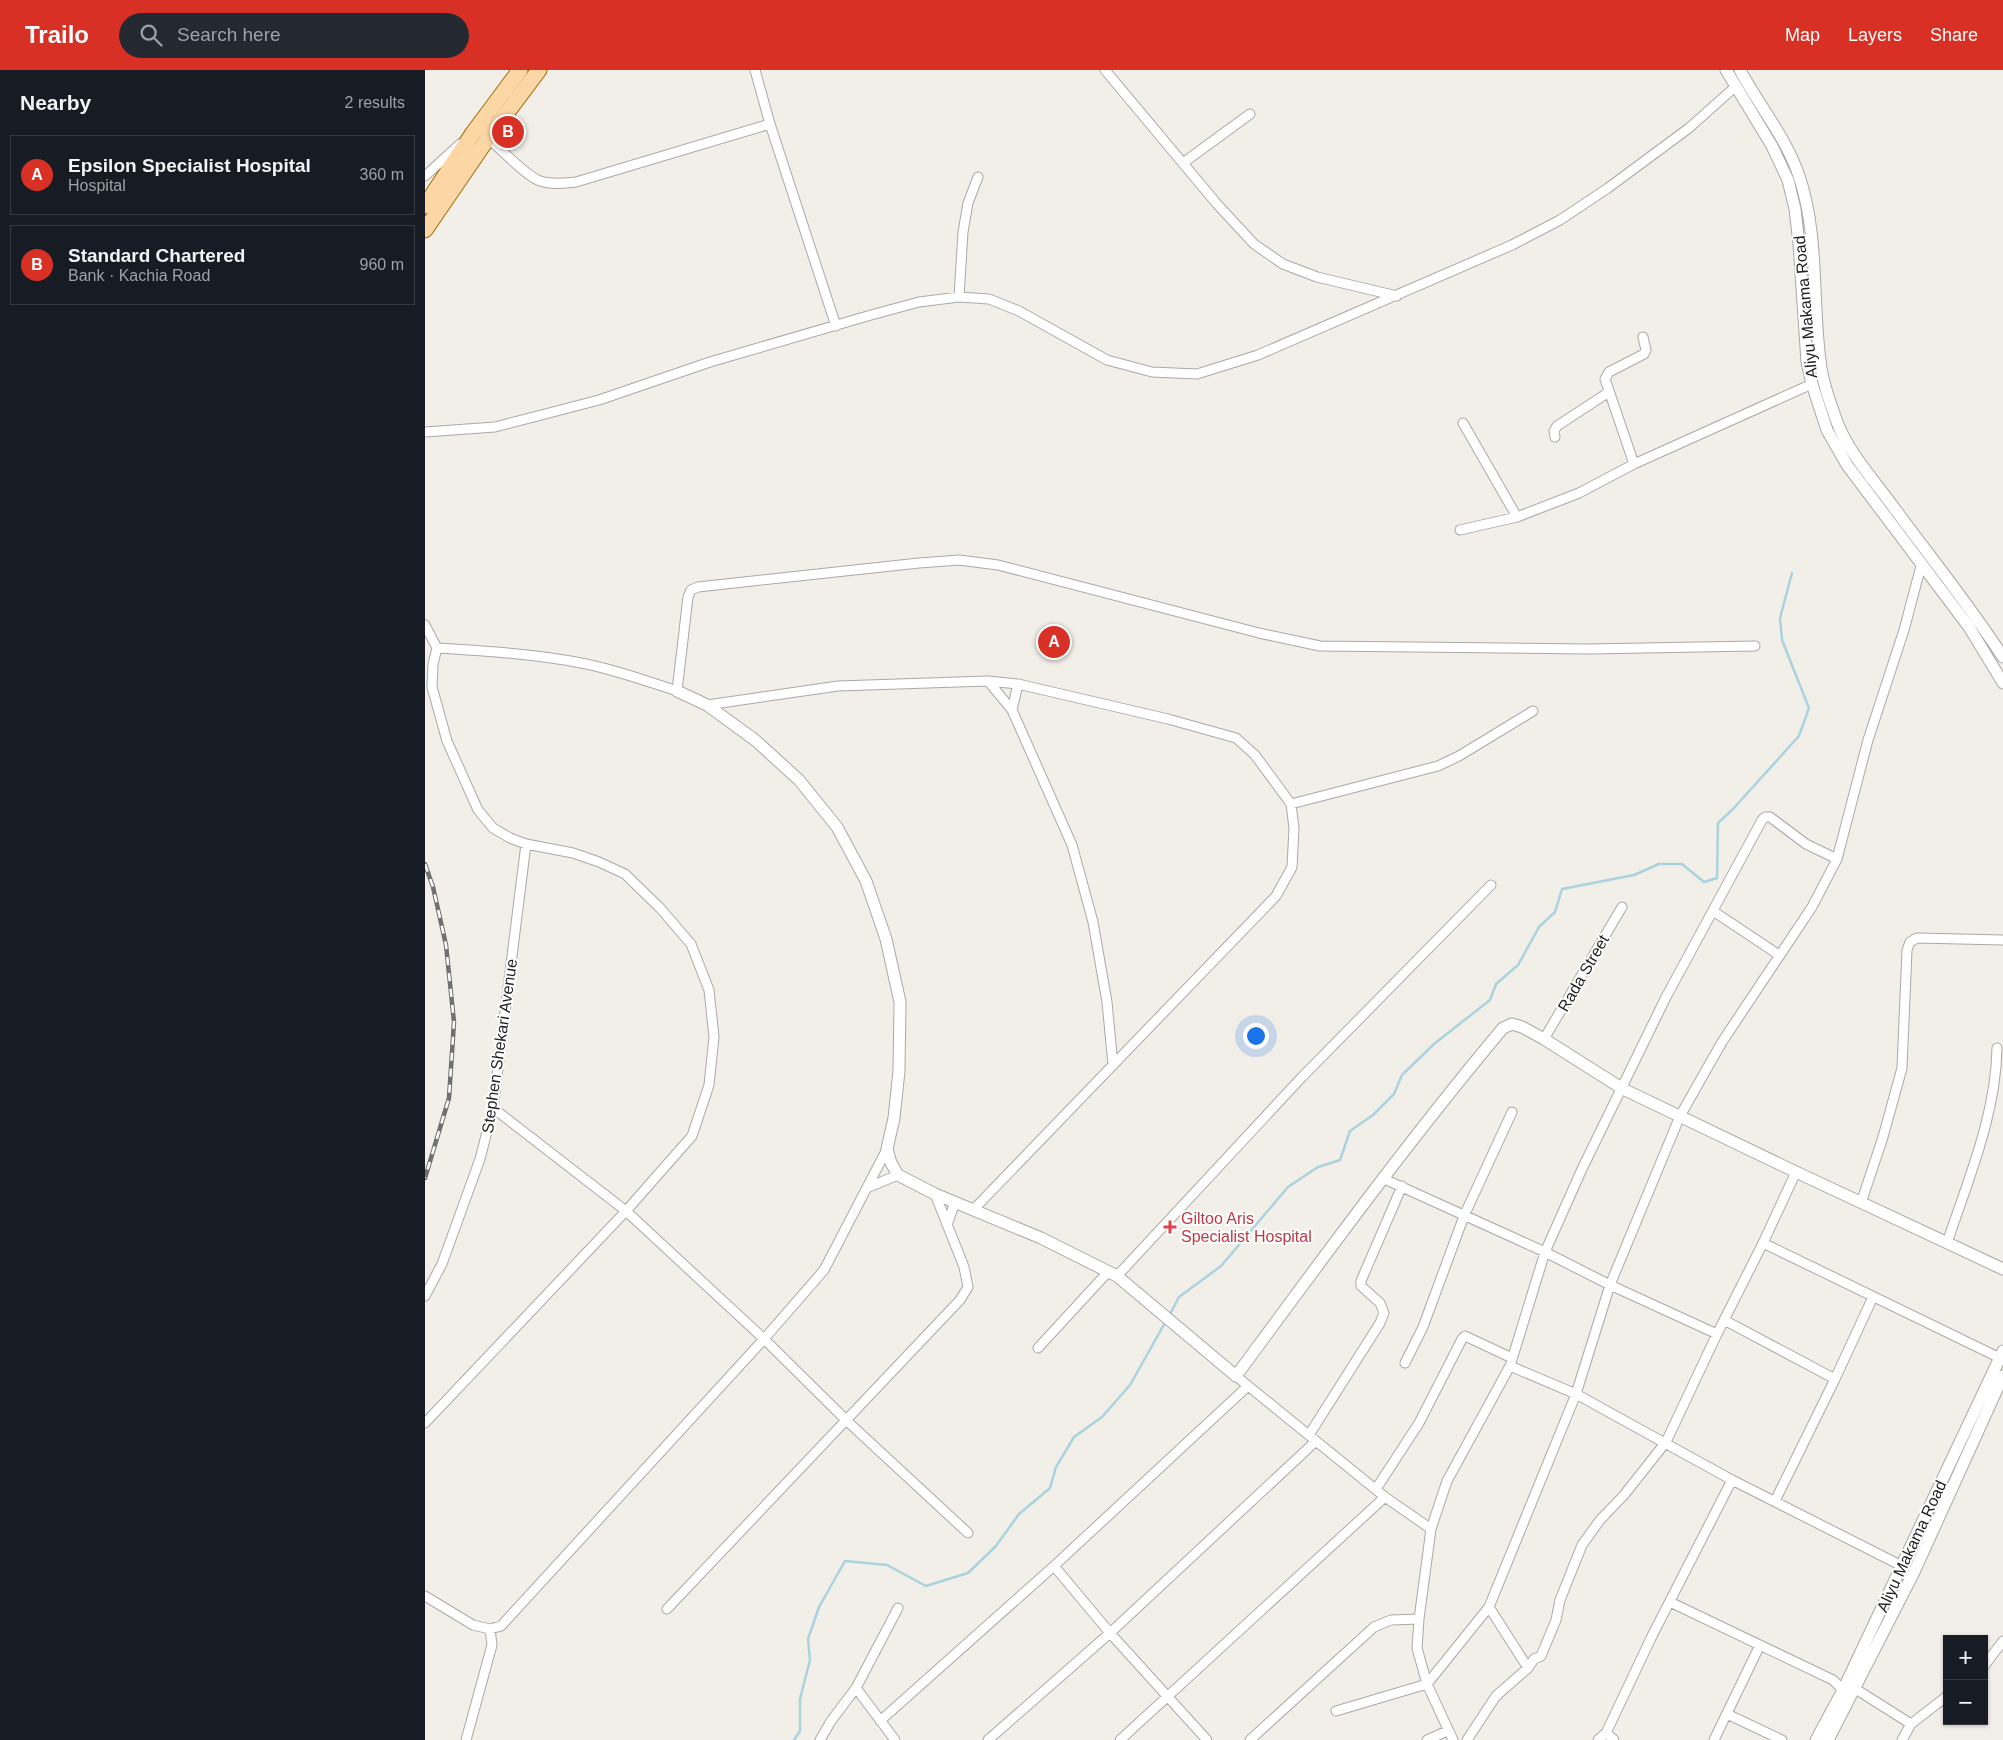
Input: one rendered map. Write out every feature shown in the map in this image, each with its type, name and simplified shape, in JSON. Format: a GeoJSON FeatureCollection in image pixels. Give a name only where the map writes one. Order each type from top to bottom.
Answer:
{"type":"FeatureCollection","features":[{"type":"Feature","properties":{"kind":"main road"},"geometry":{"type":"LineString","coordinates":[[425,206],[473,132],[520,70]]}},
{"type":"Feature","properties":{"kind":"main road"},"geometry":{"type":"LineString","coordinates":[[425,230],[488,138],[539,70]]}},
{"type":"Feature","properties":{"kind":"street"},"geometry":{"type":"LineString","coordinates":[[755,70],[770,124],[836,326]]}},
{"type":"Feature","properties":{"kind":"street"},"geometry":{"type":"LineString","coordinates":[[1105,70],[1254,244],[1283,264],[1317,277],[1397,296]]}},
{"type":"Feature","properties":{"kind":"street","name":"Aliyu Makama Road"},"geometry":{"type":"LineString","coordinates":[[1726,70],[1772,146],[1788,180],[1795,209],[1807,362],[1812,384],[1831,437],[1847,465],[1897,522]]}},
{"type":"Feature","properties":{"kind":"street","name":"Aliyu Makama Road"},"geometry":{"type":"LineString","coordinates":[[1740,70],[1783,140],[1799,176],[1807,206],[1819,360],[1823,380],[1838,424],[1897,522],[1979,620],[2003,657]]}},
{"type":"Feature","properties":{"kind":"street"},"geometry":{"type":"LineString","coordinates":[[425,432],[495,427],[599,400],[710,362],[919,302],[959,297],[989,300],[1019,311],[1107,360],[1152,372],[1197,374],[1258,355],[1397,296],[1511,245],[1560,220],[1608,188],[1689,128],[1735,87]]}},
{"type":"Feature","properties":{"kind":"street"},"geometry":{"type":"LineString","coordinates":[[1183,163],[1250,114]]}},
{"type":"Feature","properties":{"kind":"street"},"geometry":{"type":"LineString","coordinates":[[488,138],[531,177],[554,184],[576,182],[770,124]]}},
{"type":"Feature","properties":{"kind":"street"},"geometry":{"type":"LineString","coordinates":[[425,176],[473,132]]}},
{"type":"Feature","properties":{"kind":"street"},"geometry":{"type":"LineString","coordinates":[[959,297],[963,232],[968,203],[978,177]]}},
{"type":"Feature","properties":{"kind":"street"},"geometry":{"type":"LineString","coordinates":[[1800,262],[1812,262]]}},
{"type":"Feature","properties":{"kind":"street"},"geometry":{"type":"LineString","coordinates":[[1634,464],[1605,379],[1606,375],[1642,356],[1646,350],[1643,337]]}},
{"type":"Feature","properties":{"kind":"street"},"geometry":{"type":"LineString","coordinates":[[1460,530],[1517,517],[1579,493],[1634,464],[1812,384]]}},
{"type":"Feature","properties":{"kind":"street"},"geometry":{"type":"LineString","coordinates":[[1555,437],[1554,430],[1557,426],[1609,392]]}},
{"type":"Feature","properties":{"kind":"street"},"geometry":{"type":"LineString","coordinates":[[1463,422],[1517,517]]}},
{"type":"Feature","properties":{"kind":"street","name":"Aliyu Makama Road"},"geometry":{"type":"LineString","coordinates":[[1905,533],[1921,566],[1969,627],[2003,683]]}},
{"type":"Feature","properties":{"kind":"street"},"geometry":{"type":"LineString","coordinates":[[677,691],[688,597],[691,590],[698,587],[919,562],[959,560],[997,564],[1259,633],[1320,646],[1589,649],[1755,646]]}},
{"type":"Feature","properties":{"kind":"street"},"geometry":{"type":"LineString","coordinates":[[1336,1711],[1427,1684],[1489,1607],[1576,1394],[1609,1285],[1680,1116],[1722,1042],[1813,907],[1837,859],[1868,740],[1904,630],[1921,566]]}},
{"type":"Feature","properties":{"kind":"street"},"geometry":{"type":"LineString","coordinates":[[425,625],[437,648],[433,664],[432,687],[447,741],[478,810],[493,828],[510,838],[526,844],[573,853],[625,874],[660,908],[691,944],[709,990],[714,1037],[709,1085],[692,1136],[626,1211],[425,1423]]}},
{"type":"Feature","properties":{"kind":"street"},"geometry":{"type":"LineString","coordinates":[[425,1596],[473,1624],[490,1629],[501,1626],[764,1339],[824,1270],[869,1187],[887,1149],[894,1118],[899,1071],[900,1002],[886,939],[866,881],[837,827],[799,780],[755,740],[707,704],[639,678],[583,663],[529,655],[437,648]]}},
{"type":"Feature","properties":{"kind":"street"},"geometry":{"type":"LineString","coordinates":[[707,704],[838,686],[988,681],[1018,684],[1168,719],[1236,738],[1255,755],[1291,804],[1294,828],[1292,867],[1276,896],[974,1209]]}},
{"type":"Feature","properties":{"kind":"street"},"geometry":{"type":"LineString","coordinates":[[988,681],[1012,710],[1072,845],[1093,922],[1107,1002],[1113,1065]]}},
{"type":"Feature","properties":{"kind":"street"},"geometry":{"type":"LineString","coordinates":[[1012,710],[1018,684]]}},
{"type":"Feature","properties":{"kind":"street"},"geometry":{"type":"LineString","coordinates":[[1291,804],[1438,766],[1459,756],[1533,711]]}},
{"type":"Feature","properties":{"kind":"street"},"geometry":{"type":"LineString","coordinates":[[1453,1740],[1447,1731],[1427,1684],[1417,1648],[1431,1528],[1447,1481],[1511,1362],[1545,1252],[1582,1169],[1666,997],[1765,817],[1770,817],[1806,844],[1837,859]]}},
{"type":"Feature","properties":{"kind":"street","name":"Stephen Shekari Avenue"},"geometry":{"type":"LineString","coordinates":[[425,1296],[446,1256],[480,1160],[493,1108],[526,844]]}},
{"type":"Feature","properties":{"kind":"street"},"geometry":{"type":"LineString","coordinates":[[1038,1348],[1491,885]]}},
{"type":"Feature","properties":{"kind":"street","name":"Rada Street"},"geometry":{"type":"LineString","coordinates":[[1544,1040],[1622,907]]}},
{"type":"Feature","properties":{"kind":"street"},"geometry":{"type":"LineString","coordinates":[[1713,910],[1779,955]]}},
{"type":"Feature","properties":{"kind":"street"},"geometry":{"type":"LineString","coordinates":[[1861,1203],[1883,1137],[1902,1068],[1907,950],[1910,942],[1917,938],[2003,940]]}},
{"type":"Feature","properties":{"kind":"street"},"geometry":{"type":"LineString","coordinates":[[1236,1376],[1382,1178],[1445,1097],[1503,1028],[1512,1024],[1522,1027],[1623,1088],[1861,1203],[2003,1268]]}},
{"type":"Feature","properties":{"kind":"street"},"geometry":{"type":"LineString","coordinates":[[1947,1243],[1981,1141],[1997,1069],[1997,1048]]}},
{"type":"Feature","properties":{"kind":"street"},"geometry":{"type":"LineString","coordinates":[[493,1108],[626,1211],[764,1339],[847,1422],[968,1533]]}},
{"type":"Feature","properties":{"kind":"street"},"geometry":{"type":"LineString","coordinates":[[1405,1363],[1423,1327],[1464,1216],[1512,1112]]}},
{"type":"Feature","properties":{"kind":"street"},"geometry":{"type":"LineString","coordinates":[[887,1149],[897,1175],[935,1194],[1041,1238],[1112,1274],[1385,1497],[1431,1528]]}},
{"type":"Feature","properties":{"kind":"street"},"geometry":{"type":"LineString","coordinates":[[1467,1740],[1496,1696],[1528,1668],[1534,1659],[1541,1656],[1556,1620],[1560,1600],[1582,1544],[1666,1442],[1796,1172]]}},
{"type":"Feature","properties":{"kind":"street"},"geometry":{"type":"LineString","coordinates":[[869,1187],[897,1175]]}},
{"type":"Feature","properties":{"kind":"street"},"geometry":{"type":"LineString","coordinates":[[1382,1178],[1545,1252],[1609,1285],[1717,1334]]}},
{"type":"Feature","properties":{"kind":"street"},"geometry":{"type":"LineString","coordinates":[[988,1740],[1110,1634],[1312,1438],[1384,1313],[1380,1303],[1361,1286],[1361,1281],[1402,1186]]}},
{"type":"Feature","properties":{"kind":"street"},"geometry":{"type":"LineString","coordinates":[[667,1609],[847,1422],[960,1300],[968,1286],[963,1267],[935,1194]]}},
{"type":"Feature","properties":{"kind":"street"},"geometry":{"type":"LineString","coordinates":[[947,1225],[955,1202]]}},
{"type":"Feature","properties":{"kind":"street"},"geometry":{"type":"LineString","coordinates":[[1763,1243],[2002,1355]]}},
{"type":"Feature","properties":{"kind":"street"},"geometry":{"type":"LineString","coordinates":[[1775,1501],[1835,1379],[1873,1296]]}},
{"type":"Feature","properties":{"kind":"street"},"geometry":{"type":"LineString","coordinates":[[1724,1320],[1835,1379]]}},
{"type":"Feature","properties":{"kind":"street"},"geometry":{"type":"LineString","coordinates":[[1376,1489],[1419,1424],[1462,1338],[1465,1336],[1511,1362],[1666,1442],[1732,1480],[1902,1566]]}},
{"type":"Feature","properties":{"kind":"street","name":"Aliyu Makama Road"},"geometry":{"type":"LineString","coordinates":[[1828,1740],[1848,1689],[1902,1566],[2002,1355]]}},
{"type":"Feature","properties":{"kind":"street","name":"Aliyu Makama Road"},"geometry":{"type":"LineString","coordinates":[[1816,1740],[1848,1689],[1914,1572],[2003,1376]]}},
{"type":"Feature","properties":{"kind":"street"},"geometry":{"type":"LineString","coordinates":[[880,1721],[1054,1566],[1248,1386]]}},
{"type":"Feature","properties":{"kind":"street"},"geometry":{"type":"LineString","coordinates":[[1955,1454],[1965,1460]]}},
{"type":"Feature","properties":{"kind":"street"},"geometry":{"type":"LineString","coordinates":[[1599,1740],[1606,1733],[1669,1602],[1732,1480]]}},
{"type":"Feature","properties":{"kind":"street"},"geometry":{"type":"LineString","coordinates":[[1120,1740],[1385,1497]]}},
{"type":"Feature","properties":{"kind":"street"},"geometry":{"type":"LineString","coordinates":[[1054,1566],[1110,1634],[1207,1740]]}},
{"type":"Feature","properties":{"kind":"street"},"geometry":{"type":"LineString","coordinates":[[1669,1602],[1833,1680],[1911,1724]]}},
{"type":"Feature","properties":{"kind":"street"},"geometry":{"type":"LineString","coordinates":[[1489,1607],[1528,1668]]}},
{"type":"Feature","properties":{"kind":"street"},"geometry":{"type":"LineString","coordinates":[[820,1740],[831,1721],[856,1688],[898,1608]]}},
{"type":"Feature","properties":{"kind":"street"},"geometry":{"type":"LineString","coordinates":[[1250,1740],[1374,1627],[1391,1620],[1419,1619]]}},
{"type":"Feature","properties":{"kind":"street"},"geometry":{"type":"LineString","coordinates":[[466,1740],[492,1646],[490,1629]]}},
{"type":"Feature","properties":{"kind":"street"},"geometry":{"type":"LineString","coordinates":[[1988,1661],[2003,1641]]}},
{"type":"Feature","properties":{"kind":"street"},"geometry":{"type":"LineString","coordinates":[[1714,1740],[1760,1645]]}},
{"type":"Feature","properties":{"kind":"street"},"geometry":{"type":"LineString","coordinates":[[856,1688],[895,1740]]}},
{"type":"Feature","properties":{"kind":"street"},"geometry":{"type":"LineString","coordinates":[[1902,1740],[1911,1724],[1943,1699]]}},
{"type":"Feature","properties":{"kind":"street"},"geometry":{"type":"LineString","coordinates":[[1727,1714],[1781,1740]]}},
{"type":"Feature","properties":{"kind":"street"},"geometry":{"type":"LineString","coordinates":[[1427,1740],[1447,1731]]}},
{"type":"Feature","properties":{"kind":"street"},"geometry":{"type":"LineString","coordinates":[[1606,1733],[1614,1740]]}},
{"type":"Feature","properties":{"kind":"waterway"},"geometry":{"type":"LineString","coordinates":[[1169,1316],[1179,1297],[1221,1266],[1288,1187],[1318,1167],[1340,1160],[1350,1131],[1373,1115],[1394,1094],[1402,1075],[1434,1044],[1490,1000],[1496,984],[1518,965],[1539,927],[1555,912],[1562,889],[1634,875],[1659,864],[1682,864],[1704,882],[1717,878],[1718,823],[1799,736],[1809,708],[1782,640],[1780,618],[1792,573]]}},
{"type":"Feature","properties":{"kind":"waterway"},"geometry":{"type":"LineString","coordinates":[[794,1740],[800,1731],[800,1699],[810,1660],[808,1639],[819,1607],[845,1561],[887,1565],[926,1586],[968,1573],[996,1546],[1019,1514],[1050,1488],[1056,1467],[1074,1437],[1102,1417],[1130,1385],[1166,1321]]}},
{"type":"Feature","properties":{"kind":"railway"},"geometry":{"type":"LineString","coordinates":[[425,864],[433,887],[446,945],[454,1022],[449,1098],[425,1178]]}},
{"type":"Feature","properties":{"kind":"place","name":"Standard Chartered"},"geometry":{"type":"Point","coordinates":[508,132]}},
{"type":"Feature","properties":{"kind":"place","name":"Epsilon Specialist Hospital"},"geometry":{"type":"Point","coordinates":[1054,642]}},
{"type":"Feature","properties":{"kind":"place","name":"Giltoo Aris Specialist Hospital"},"geometry":{"type":"Point","coordinates":[1170,1227]}}]}
